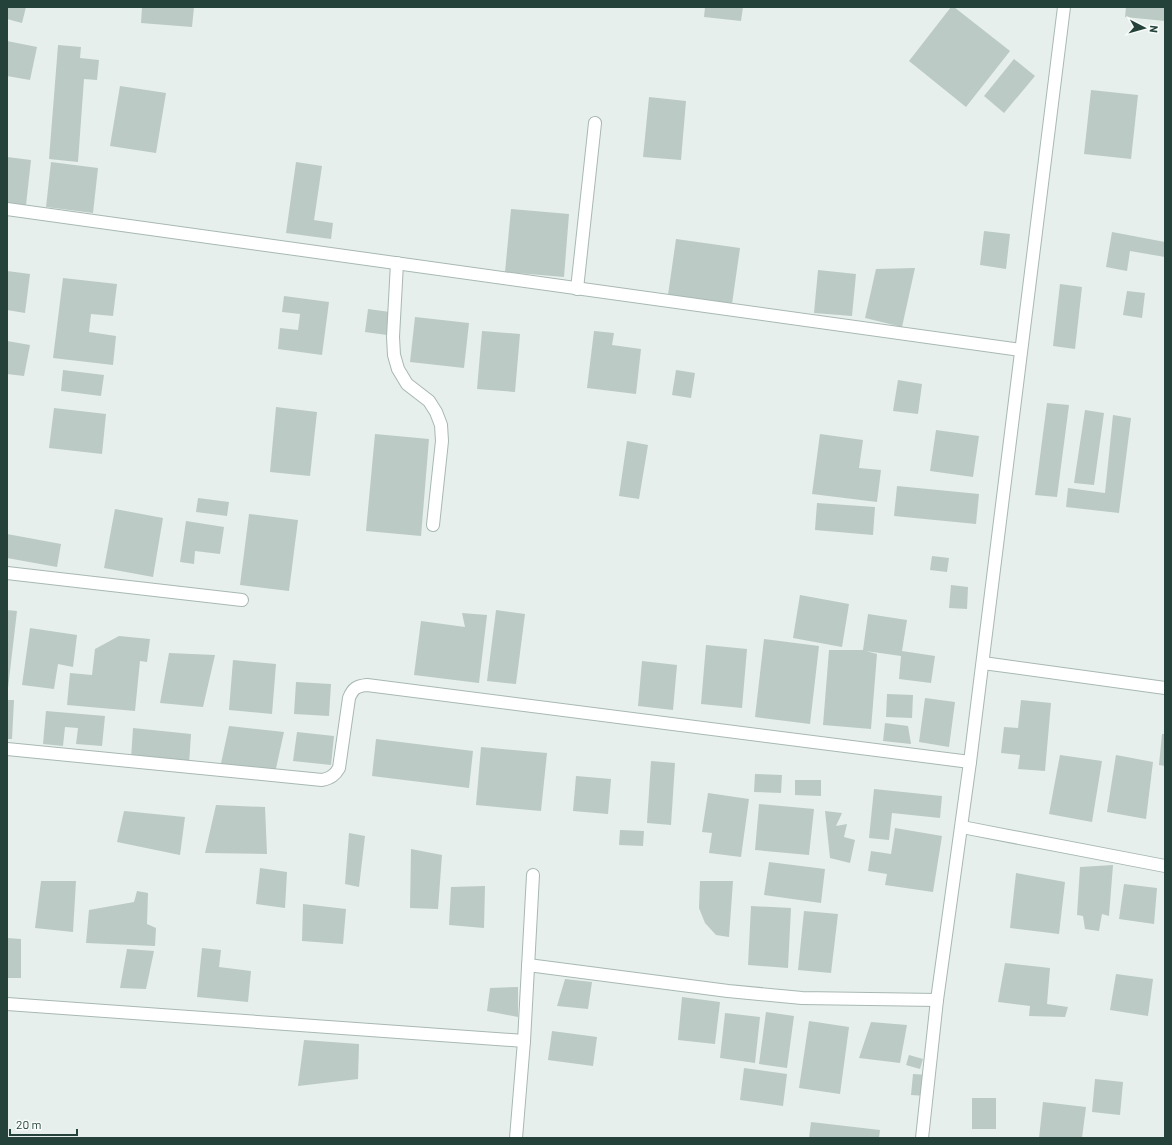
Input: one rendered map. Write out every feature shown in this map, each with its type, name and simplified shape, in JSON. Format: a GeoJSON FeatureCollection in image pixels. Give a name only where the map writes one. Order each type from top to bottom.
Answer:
{"type":"FeatureCollection","features":[{"type":"Feature","properties":{"kind":"street"},"geometry":{"type":"LineString","coordinates":[[922,1138],[938,1000],[983,663],[1064,7]]}},
{"type":"Feature","properties":{"kind":"street"},"geometry":{"type":"LineString","coordinates":[[577,289],[594,123]]}},
{"type":"Feature","properties":{"kind":"street"},"geometry":{"type":"LineString","coordinates":[[7,209],[1021,350]]}},
{"type":"Feature","properties":{"kind":"street"},"geometry":{"type":"LineString","coordinates":[[398,263],[393,337],[394,355],[398,370],[407,384],[428,401],[436,412],[441,425],[442,441],[433,525]]}},
{"type":"Feature","properties":{"kind":"street"},"geometry":{"type":"LineString","coordinates":[[7,573],[242,600]]}},
{"type":"Feature","properties":{"kind":"street"},"geometry":{"type":"LineString","coordinates":[[983,663],[1165,688]]}},
{"type":"Feature","properties":{"kind":"street"},"geometry":{"type":"LineString","coordinates":[[7,749],[322,780],[330,779],[339,768],[349,698],[352,690],[358,686],[367,685],[970,762]]}},
{"type":"Feature","properties":{"kind":"street"},"geometry":{"type":"LineString","coordinates":[[962,827],[1165,866]]}},
{"type":"Feature","properties":{"kind":"street"},"geometry":{"type":"LineString","coordinates":[[516,1138],[524,1041],[533,875]]}},
{"type":"Feature","properties":{"kind":"street"},"geometry":{"type":"LineString","coordinates":[[528,965],[728,991],[802,998],[938,1000]]}},
{"type":"Feature","properties":{"kind":"street"},"geometry":{"type":"LineString","coordinates":[[7,1004],[524,1041]]}},
{"type":"Feature","properties":{"kind":"building"},"geometry":{"type":"Polygon","coordinates":[[[7,7],[26,7],[22,23],[7,19],[7,7]]]}},
{"type":"Feature","properties":{"kind":"building"},"geometry":{"type":"Polygon","coordinates":[[[142,7],[194,7],[192,27],[141,23],[142,7]]]}},
{"type":"Feature","properties":{"kind":"building"},"geometry":{"type":"Polygon","coordinates":[[[705,7],[743,7],[741,21],[704,17],[705,7]]]}},
{"type":"Feature","properties":{"kind":"building"},"geometry":{"type":"Polygon","coordinates":[[[951,7],[954,7],[1010,51],[966,107],[909,61],[951,7]]]}},
{"type":"Feature","properties":{"kind":"building"},"geometry":{"type":"Polygon","coordinates":[[[1126,7],[1165,7],[1165,21],[1125,17],[1126,7]]]}},
{"type":"Feature","properties":{"kind":"building"},"geometry":{"type":"Polygon","coordinates":[[[7,41],[37,47],[30,80],[7,76],[7,41]]]}},
{"type":"Feature","properties":{"kind":"building"},"geometry":{"type":"Polygon","coordinates":[[[58,45],[81,47],[80,58],[99,60],[97,80],[84,79],[78,162],[49,159],[58,45]]]}},
{"type":"Feature","properties":{"kind":"building"},"geometry":{"type":"Polygon","coordinates":[[[1014,59],[1035,76],[1004,113],[984,96],[1014,59]]]}},
{"type":"Feature","properties":{"kind":"building"},"geometry":{"type":"Polygon","coordinates":[[[120,86],[166,93],[156,153],[110,146],[120,86]]]}},
{"type":"Feature","properties":{"kind":"building"},"geometry":{"type":"Polygon","coordinates":[[[1091,90],[1138,95],[1131,159],[1084,154],[1091,90]]]}},
{"type":"Feature","properties":{"kind":"building"},"geometry":{"type":"Polygon","coordinates":[[[649,97],[686,101],[681,160],[643,157],[649,97]]]}},
{"type":"Feature","properties":{"kind":"building"},"geometry":{"type":"Polygon","coordinates":[[[7,157],[31,160],[26,205],[7,203],[7,157]]]}},
{"type":"Feature","properties":{"kind":"building"},"geometry":{"type":"Polygon","coordinates":[[[51,162],[98,168],[93,213],[46,207],[51,162]]]}},
{"type":"Feature","properties":{"kind":"building"},"geometry":{"type":"Polygon","coordinates":[[[296,162],[322,166],[314,220],[333,223],[331,239],[286,233],[296,162]]]}},
{"type":"Feature","properties":{"kind":"building"},"geometry":{"type":"Polygon","coordinates":[[[511,209],[569,214],[564,277],[505,272],[511,209]]]}},
{"type":"Feature","properties":{"kind":"building"},"geometry":{"type":"Polygon","coordinates":[[[984,231],[1010,234],[1006,269],[980,265],[984,231]]]}},
{"type":"Feature","properties":{"kind":"building"},"geometry":{"type":"Polygon","coordinates":[[[1112,232],[1165,242],[1165,257],[1130,251],[1127,271],[1106,267],[1112,232]]]}},
{"type":"Feature","properties":{"kind":"building"},"geometry":{"type":"Polygon","coordinates":[[[676,239],[740,248],[732,304],[668,295],[676,239]]]}},
{"type":"Feature","properties":{"kind":"building"},"geometry":{"type":"Polygon","coordinates":[[[915,268],[902,327],[865,318],[876,269],[915,268]]]}},
{"type":"Feature","properties":{"kind":"building"},"geometry":{"type":"Polygon","coordinates":[[[818,270],[856,274],[852,316],[814,313],[818,270]]]}},
{"type":"Feature","properties":{"kind":"building"},"geometry":{"type":"Polygon","coordinates":[[[7,271],[30,274],[25,313],[7,310],[7,271]]]}},
{"type":"Feature","properties":{"kind":"building"},"geometry":{"type":"Polygon","coordinates":[[[63,278],[117,284],[113,316],[91,314],[89,332],[116,336],[113,365],[53,358],[63,278]]]}},
{"type":"Feature","properties":{"kind":"building"},"geometry":{"type":"Polygon","coordinates":[[[1060,284],[1082,287],[1075,349],[1053,346],[1060,284]]]}},
{"type":"Feature","properties":{"kind":"building"},"geometry":{"type":"Polygon","coordinates":[[[1127,291],[1145,293],[1142,318],[1123,315],[1127,291]]]}},
{"type":"Feature","properties":{"kind":"building"},"geometry":{"type":"Polygon","coordinates":[[[284,296],[329,302],[322,355],[278,349],[280,328],[298,330],[300,314],[282,312],[284,296]]]}},
{"type":"Feature","properties":{"kind":"building"},"geometry":{"type":"Polygon","coordinates":[[[368,309],[390,312],[387,335],[365,332],[368,309]]]}},
{"type":"Feature","properties":{"kind":"building"},"geometry":{"type":"Polygon","coordinates":[[[415,317],[469,323],[464,368],[410,362],[415,317]]]}},
{"type":"Feature","properties":{"kind":"building"},"geometry":{"type":"Polygon","coordinates":[[[482,331],[520,334],[515,392],[477,389],[482,331]]]}},
{"type":"Feature","properties":{"kind":"building"},"geometry":{"type":"Polygon","coordinates":[[[594,331],[614,333],[612,345],[641,349],[636,394],[587,388],[594,331]]]}},
{"type":"Feature","properties":{"kind":"building"},"geometry":{"type":"Polygon","coordinates":[[[7,341],[30,345],[24,376],[7,374],[7,341]]]}},
{"type":"Feature","properties":{"kind":"building"},"geometry":{"type":"Polygon","coordinates":[[[63,370],[104,375],[101,396],[61,391],[63,370]]]}},
{"type":"Feature","properties":{"kind":"building"},"geometry":{"type":"Polygon","coordinates":[[[676,370],[695,373],[691,398],[672,395],[676,370]]]}},
{"type":"Feature","properties":{"kind":"building"},"geometry":{"type":"Polygon","coordinates":[[[898,380],[922,384],[918,414],[893,411],[898,380]]]}},
{"type":"Feature","properties":{"kind":"building"},"geometry":{"type":"Polygon","coordinates":[[[1047,403],[1069,405],[1057,497],[1035,495],[1047,403]]]}},
{"type":"Feature","properties":{"kind":"building"},"geometry":{"type":"Polygon","coordinates":[[[276,407],[317,412],[310,476],[270,472],[276,407]]]}},
{"type":"Feature","properties":{"kind":"building"},"geometry":{"type":"Polygon","coordinates":[[[54,408],[106,414],[102,454],[49,448],[54,408]]]}},
{"type":"Feature","properties":{"kind":"building"},"geometry":{"type":"Polygon","coordinates":[[[1085,410],[1104,413],[1094,485],[1074,483],[1085,410]]]}},
{"type":"Feature","properties":{"kind":"building"},"geometry":{"type":"Polygon","coordinates":[[[1113,415],[1131,418],[1119,513],[1066,507],[1068,488],[1105,493],[1113,415]]]}},
{"type":"Feature","properties":{"kind":"building"},"geometry":{"type":"Polygon","coordinates":[[[936,430],[979,436],[973,477],[930,471],[936,430]]]}},
{"type":"Feature","properties":{"kind":"building"},"geometry":{"type":"Polygon","coordinates":[[[375,434],[429,439],[421,536],[366,531],[375,434]]]}},
{"type":"Feature","properties":{"kind":"building"},"geometry":{"type":"Polygon","coordinates":[[[820,434],[863,440],[859,468],[881,470],[877,502],[812,494],[820,434]]]}},
{"type":"Feature","properties":{"kind":"building"},"geometry":{"type":"Polygon","coordinates":[[[627,441],[648,445],[639,499],[619,496],[627,441]]]}},
{"type":"Feature","properties":{"kind":"building"},"geometry":{"type":"Polygon","coordinates":[[[897,486],[979,494],[976,524],[894,516],[897,486]]]}},
{"type":"Feature","properties":{"kind":"building"},"geometry":{"type":"Polygon","coordinates":[[[198,498],[229,502],[227,516],[196,512],[198,498]]]}},
{"type":"Feature","properties":{"kind":"building"},"geometry":{"type":"Polygon","coordinates":[[[817,503],[875,507],[873,535],[815,530],[817,503]]]}},
{"type":"Feature","properties":{"kind":"building"},"geometry":{"type":"Polygon","coordinates":[[[115,509],[163,518],[153,577],[104,568],[115,509]]]}},
{"type":"Feature","properties":{"kind":"building"},"geometry":{"type":"Polygon","coordinates":[[[249,514],[298,520],[289,591],[240,585],[249,514]]]}},
{"type":"Feature","properties":{"kind":"building"},"geometry":{"type":"Polygon","coordinates":[[[186,521],[224,527],[220,554],[195,551],[194,564],[180,562],[186,521]]]}},
{"type":"Feature","properties":{"kind":"building"},"geometry":{"type":"Polygon","coordinates":[[[7,534],[61,544],[57,567],[7,558],[7,534]]]}},
{"type":"Feature","properties":{"kind":"building"},"geometry":{"type":"Polygon","coordinates":[[[932,556],[949,558],[947,572],[930,570],[932,556]]]}},
{"type":"Feature","properties":{"kind":"building"},"geometry":{"type":"Polygon","coordinates":[[[951,585],[968,587],[967,609],[949,608],[951,585]]]}},
{"type":"Feature","properties":{"kind":"building"},"geometry":{"type":"Polygon","coordinates":[[[800,595],[849,604],[842,647],[793,638],[800,595]]]}},
{"type":"Feature","properties":{"kind":"building"},"geometry":{"type":"Polygon","coordinates":[[[7,610],[17,611],[8,688],[7,688],[7,610]]]}},
{"type":"Feature","properties":{"kind":"building"},"geometry":{"type":"Polygon","coordinates":[[[496,610],[525,614],[516,684],[487,681],[496,610]]]}},
{"type":"Feature","properties":{"kind":"building"},"geometry":{"type":"Polygon","coordinates":[[[462,613],[487,615],[479,683],[414,675],[421,621],[465,627],[462,613]]]}},
{"type":"Feature","properties":{"kind":"building"},"geometry":{"type":"Polygon","coordinates":[[[868,614],[907,620],[902,651],[935,656],[931,683],[899,679],[901,656],[866,651],[877,654],[871,729],[823,725],[829,650],[863,650],[868,614]]]}},
{"type":"Feature","properties":{"kind":"building"},"geometry":{"type":"Polygon","coordinates":[[[30,628],[77,635],[73,667],[58,664],[54,689],[22,685],[30,628]]]}},
{"type":"Feature","properties":{"kind":"building"},"geometry":{"type":"Polygon","coordinates":[[[119,636],[150,639],[147,662],[140,661],[135,711],[67,705],[70,673],[92,675],[95,649],[119,636]]]}},
{"type":"Feature","properties":{"kind":"building"},"geometry":{"type":"Polygon","coordinates":[[[764,639],[819,646],[810,724],[755,717],[764,639]]]}},
{"type":"Feature","properties":{"kind":"building"},"geometry":{"type":"Polygon","coordinates":[[[706,645],[747,649],[742,708],[701,704],[706,645]]]}},
{"type":"Feature","properties":{"kind":"building"},"geometry":{"type":"Polygon","coordinates":[[[169,653],[215,655],[203,707],[160,703],[169,653]]]}},
{"type":"Feature","properties":{"kind":"building"},"geometry":{"type":"Polygon","coordinates":[[[233,660],[276,664],[272,714],[229,710],[233,660]]]}},
{"type":"Feature","properties":{"kind":"building"},"geometry":{"type":"Polygon","coordinates":[[[642,661],[677,665],[673,710],[638,706],[642,661]]]}},
{"type":"Feature","properties":{"kind":"building"},"geometry":{"type":"Polygon","coordinates":[[[296,682],[331,684],[329,716],[294,714],[296,682]]]}},
{"type":"Feature","properties":{"kind":"building"},"geometry":{"type":"Polygon","coordinates":[[[887,694],[913,695],[912,718],[886,717],[887,694]]]}},
{"type":"Feature","properties":{"kind":"building"},"geometry":{"type":"Polygon","coordinates":[[[925,698],[955,702],[949,747],[919,742],[925,698]]]}},
{"type":"Feature","properties":{"kind":"building"},"geometry":{"type":"Polygon","coordinates":[[[7,700],[14,700],[12,739],[7,739],[7,700]]]}},
{"type":"Feature","properties":{"kind":"building"},"geometry":{"type":"Polygon","coordinates":[[[1021,700],[1051,703],[1045,771],[1018,769],[1020,755],[1001,753],[1004,727],[1018,728],[1021,700]]]}},
{"type":"Feature","properties":{"kind":"building"},"geometry":{"type":"Polygon","coordinates":[[[46,711],[105,716],[102,746],[76,744],[78,728],[65,727],[63,746],[43,744],[46,711]]]}},
{"type":"Feature","properties":{"kind":"building"},"geometry":{"type":"Polygon","coordinates":[[[885,723],[908,726],[911,744],[883,741],[885,723]]]}},
{"type":"Feature","properties":{"kind":"building"},"geometry":{"type":"Polygon","coordinates":[[[229,726],[284,732],[275,773],[220,768],[229,726]]]}},
{"type":"Feature","properties":{"kind":"building"},"geometry":{"type":"Polygon","coordinates":[[[133,728],[191,734],[189,764],[131,759],[133,728]]]}},
{"type":"Feature","properties":{"kind":"building"},"geometry":{"type":"Polygon","coordinates":[[[297,732],[334,736],[331,765],[293,761],[297,732]]]}},
{"type":"Feature","properties":{"kind":"building"},"geometry":{"type":"Polygon","coordinates":[[[1162,734],[1165,734],[1165,766],[1159,765],[1162,734]]]}},
{"type":"Feature","properties":{"kind":"building"},"geometry":{"type":"Polygon","coordinates":[[[376,739],[473,751],[469,788],[372,776],[376,739]]]}},
{"type":"Feature","properties":{"kind":"building"},"geometry":{"type":"Polygon","coordinates":[[[481,747],[547,753],[541,811],[476,805],[481,747]]]}},
{"type":"Feature","properties":{"kind":"building"},"geometry":{"type":"Polygon","coordinates":[[[1060,755],[1102,761],[1092,822],[1049,814],[1060,755]]]}},
{"type":"Feature","properties":{"kind":"building"},"geometry":{"type":"Polygon","coordinates":[[[1116,755],[1153,762],[1146,819],[1107,812],[1116,755]]]}},
{"type":"Feature","properties":{"kind":"building"},"geometry":{"type":"Polygon","coordinates":[[[651,761],[675,763],[671,825],[647,823],[651,761]]]}},
{"type":"Feature","properties":{"kind":"building"},"geometry":{"type":"Polygon","coordinates":[[[755,774],[782,775],[781,793],[754,792],[755,774]]]}},
{"type":"Feature","properties":{"kind":"building"},"geometry":{"type":"Polygon","coordinates":[[[576,776],[611,779],[608,814],[573,811],[576,776]]]}},
{"type":"Feature","properties":{"kind":"building"},"geometry":{"type":"Polygon","coordinates":[[[795,780],[821,780],[821,796],[795,795],[795,780]]]}},
{"type":"Feature","properties":{"kind":"building"},"geometry":{"type":"Polygon","coordinates":[[[874,789],[942,796],[940,818],[892,813],[889,840],[869,838],[874,789]]]}},
{"type":"Feature","properties":{"kind":"building"},"geometry":{"type":"Polygon","coordinates":[[[708,793],[749,799],[741,857],[709,853],[712,833],[702,832],[708,793]]]}},
{"type":"Feature","properties":{"kind":"building"},"geometry":{"type":"Polygon","coordinates":[[[759,804],[814,809],[809,855],[755,850],[759,804]]]}},
{"type":"Feature","properties":{"kind":"building"},"geometry":{"type":"Polygon","coordinates":[[[216,805],[265,807],[267,854],[205,853],[216,805]]]}},
{"type":"Feature","properties":{"kind":"building"},"geometry":{"type":"Polygon","coordinates":[[[124,811],[185,817],[180,855],[117,842],[124,811]]]}},
{"type":"Feature","properties":{"kind":"building"},"geometry":{"type":"Polygon","coordinates":[[[825,811],[842,813],[836,826],[847,824],[844,837],[855,840],[850,863],[830,858],[825,811]]]}},
{"type":"Feature","properties":{"kind":"building"},"geometry":{"type":"Polygon","coordinates":[[[895,828],[942,836],[933,892],[885,885],[887,874],[868,871],[871,851],[891,854],[895,828]]]}},
{"type":"Feature","properties":{"kind":"building"},"geometry":{"type":"Polygon","coordinates":[[[620,830],[644,831],[643,846],[619,845],[620,830]]]}},
{"type":"Feature","properties":{"kind":"building"},"geometry":{"type":"Polygon","coordinates":[[[349,833],[365,836],[359,887],[345,884],[349,833]]]}},
{"type":"Feature","properties":{"kind":"building"},"geometry":{"type":"Polygon","coordinates":[[[411,849],[442,855],[438,909],[410,908],[411,849]]]}},
{"type":"Feature","properties":{"kind":"building"},"geometry":{"type":"Polygon","coordinates":[[[769,862],[825,869],[821,903],[764,895],[769,862]]]}},
{"type":"Feature","properties":{"kind":"building"},"geometry":{"type":"Polygon","coordinates":[[[1113,865],[1109,916],[1102,914],[1099,931],[1085,929],[1083,916],[1077,915],[1080,867],[1113,865]]]}},
{"type":"Feature","properties":{"kind":"building"},"geometry":{"type":"Polygon","coordinates":[[[260,868],[287,872],[285,908],[256,904],[260,868]]]}},
{"type":"Feature","properties":{"kind":"building"},"geometry":{"type":"Polygon","coordinates":[[[1016,873],[1065,882],[1059,934],[1010,928],[1016,873]]]}},
{"type":"Feature","properties":{"kind":"building"},"geometry":{"type":"Polygon","coordinates":[[[41,881],[76,881],[73,932],[35,928],[41,881]]]}},
{"type":"Feature","properties":{"kind":"building"},"geometry":{"type":"Polygon","coordinates":[[[700,881],[733,881],[729,937],[716,935],[705,923],[699,908],[700,881]]]}},
{"type":"Feature","properties":{"kind":"building"},"geometry":{"type":"Polygon","coordinates":[[[1124,884],[1157,888],[1154,924],[1119,919],[1124,884]]]}},
{"type":"Feature","properties":{"kind":"building"},"geometry":{"type":"Polygon","coordinates":[[[485,886],[484,928],[449,925],[451,887],[485,886]]]}},
{"type":"Feature","properties":{"kind":"building"},"geometry":{"type":"Polygon","coordinates":[[[137,891],[148,893],[147,924],[156,928],[155,946],[86,943],[89,910],[134,902],[137,891]]]}},
{"type":"Feature","properties":{"kind":"building"},"geometry":{"type":"Polygon","coordinates":[[[303,904],[346,909],[343,944],[302,941],[303,904]]]}},
{"type":"Feature","properties":{"kind":"building"},"geometry":{"type":"Polygon","coordinates":[[[751,906],[791,908],[788,968],[748,965],[751,906]]]}},
{"type":"Feature","properties":{"kind":"building"},"geometry":{"type":"Polygon","coordinates":[[[804,911],[838,914],[831,973],[798,970],[804,911]]]}},
{"type":"Feature","properties":{"kind":"building"},"geometry":{"type":"Polygon","coordinates":[[[7,938],[21,939],[21,978],[7,978],[7,938]]]}},
{"type":"Feature","properties":{"kind":"building"},"geometry":{"type":"Polygon","coordinates":[[[202,948],[221,950],[219,967],[251,971],[248,1002],[197,997],[202,948]]]}},
{"type":"Feature","properties":{"kind":"building"},"geometry":{"type":"Polygon","coordinates":[[[127,949],[154,951],[146,989],[120,988],[127,949]]]}},
{"type":"Feature","properties":{"kind":"building"},"geometry":{"type":"Polygon","coordinates":[[[1005,963],[1050,968],[1047,1004],[1068,1007],[1065,1017],[1029,1016],[1030,1006],[998,1002],[1005,963]]]}},
{"type":"Feature","properties":{"kind":"building"},"geometry":{"type":"Polygon","coordinates":[[[1116,974],[1153,979],[1148,1016],[1110,1010],[1116,974]]]}},
{"type":"Feature","properties":{"kind":"building"},"geometry":{"type":"Polygon","coordinates":[[[565,979],[592,982],[588,1009],[557,1006],[565,979]]]}},
{"type":"Feature","properties":{"kind":"building"},"geometry":{"type":"Polygon","coordinates":[[[518,987],[518,1017],[487,1011],[490,988],[518,987]]]}},
{"type":"Feature","properties":{"kind":"building"},"geometry":{"type":"Polygon","coordinates":[[[682,997],[720,1002],[715,1044],[678,1040],[682,997]]]}},
{"type":"Feature","properties":{"kind":"building"},"geometry":{"type":"Polygon","coordinates":[[[766,1012],[794,1016],[787,1068],[759,1064],[766,1012]]]}},
{"type":"Feature","properties":{"kind":"building"},"geometry":{"type":"Polygon","coordinates":[[[725,1013],[760,1017],[755,1063],[720,1058],[725,1013]]]}},
{"type":"Feature","properties":{"kind":"building"},"geometry":{"type":"Polygon","coordinates":[[[809,1021],[849,1027],[840,1094],[799,1088],[809,1021]]]}},
{"type":"Feature","properties":{"kind":"building"},"geometry":{"type":"Polygon","coordinates":[[[871,1022],[907,1025],[900,1063],[859,1058],[871,1022]]]}},
{"type":"Feature","properties":{"kind":"building"},"geometry":{"type":"Polygon","coordinates":[[[552,1031],[597,1037],[593,1066],[548,1060],[552,1031]]]}},
{"type":"Feature","properties":{"kind":"building"},"geometry":{"type":"Polygon","coordinates":[[[304,1040],[359,1044],[358,1079],[298,1086],[304,1040]]]}},
{"type":"Feature","properties":{"kind":"building"},"geometry":{"type":"Polygon","coordinates":[[[909,1055],[923,1059],[920,1069],[906,1065],[909,1055]]]}},
{"type":"Feature","properties":{"kind":"building"},"geometry":{"type":"Polygon","coordinates":[[[744,1068],[787,1074],[783,1106],[740,1100],[744,1068]]]}},
{"type":"Feature","properties":{"kind":"building"},"geometry":{"type":"Polygon","coordinates":[[[913,1074],[928,1075],[927,1096],[911,1095],[913,1074]]]}},
{"type":"Feature","properties":{"kind":"building"},"geometry":{"type":"Polygon","coordinates":[[[1095,1079],[1123,1082],[1120,1115],[1092,1112],[1095,1079]]]}},
{"type":"Feature","properties":{"kind":"building"},"geometry":{"type":"Polygon","coordinates":[[[972,1098],[996,1098],[996,1129],[972,1129],[972,1098]]]}},
{"type":"Feature","properties":{"kind":"building"},"geometry":{"type":"Polygon","coordinates":[[[1043,1102],[1086,1107],[1082,1138],[1039,1138],[1043,1102]]]}},
{"type":"Feature","properties":{"kind":"building"},"geometry":{"type":"Polygon","coordinates":[[[811,1122],[880,1130],[879,1138],[809,1138],[811,1122]]]}}]}
